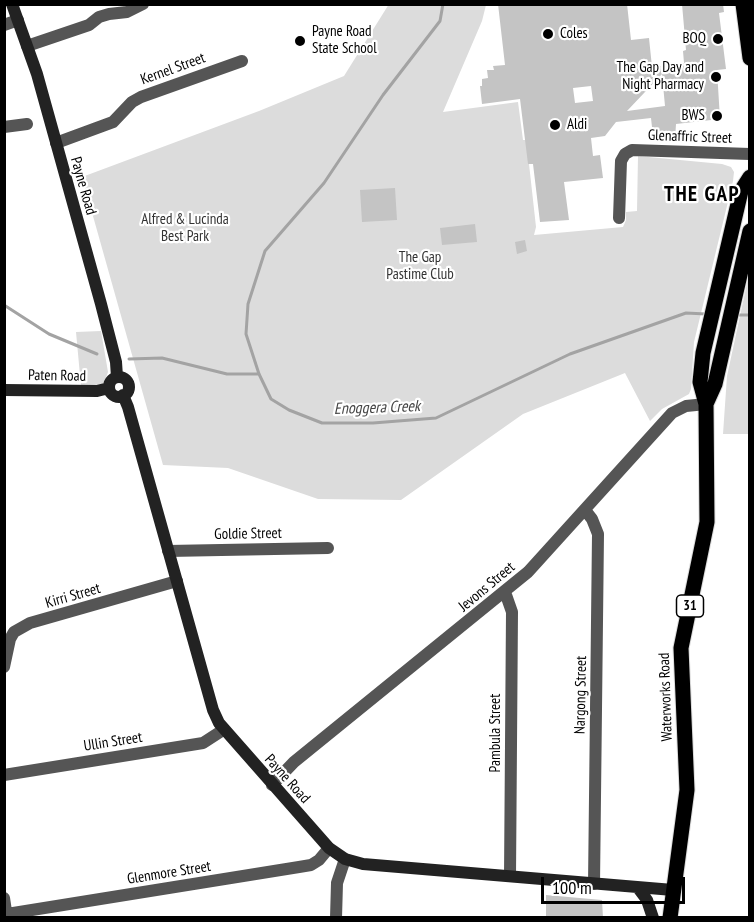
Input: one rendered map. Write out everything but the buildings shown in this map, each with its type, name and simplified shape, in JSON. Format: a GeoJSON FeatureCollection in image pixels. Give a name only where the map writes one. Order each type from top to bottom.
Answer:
{"type":"FeatureCollection","features":[{"type":"Feature","properties":{"kind":"main road","name":"Payne Road"},"geometry":{"type":"LineString","coordinates":[[12,4],[37,74],[106,323],[116,362],[117,377]]}},
{"type":"Feature","properties":{"kind":"main road"},"geometry":{"type":"LineString","coordinates":[[743,4],[750,58]]}},
{"type":"Feature","properties":{"kind":"main road","name":"Waterworks Road"},"geometry":{"type":"LineString","coordinates":[[670,918],[687,790],[681,648],[707,522],[706,404],[700,382],[704,345],[725,256],[741,191],[750,177]]}},
{"type":"Feature","properties":{"kind":"main road","name":"Waterworks Road"},"geometry":{"type":"LineString","coordinates":[[706,404],[715,384],[722,345],[750,231]]}},
{"type":"Feature","properties":{"kind":"main road"},"geometry":{"type":"LineString","coordinates":[[117,377],[125,379],[128,385],[127,392],[123,395],[114,395],[109,388],[112,380],[117,377]]}},
{"type":"Feature","properties":{"kind":"main road","name":"Paten Road"},"geometry":{"type":"LineString","coordinates":[[4,390],[97,391],[109,388]]}},
{"type":"Feature","properties":{"kind":"main road","name":"Payne Road"},"geometry":{"type":"LineString","coordinates":[[123,395],[213,710],[223,730],[329,848],[345,859],[363,864],[674,890]]}},
{"type":"Feature","properties":{"kind":"main road"},"geometry":{"type":"LineString","coordinates":[[638,888],[647,900],[653,918]]}},
{"type":"Feature","properties":{"kind":"street"},"geometry":{"type":"LineString","coordinates":[[27,46],[81,28],[105,15],[127,12],[143,4]]}},
{"type":"Feature","properties":{"kind":"street"},"geometry":{"type":"LineString","coordinates":[[4,25],[18,20]]}},
{"type":"Feature","properties":{"kind":"street","name":"Kernel Street"},"geometry":{"type":"LineString","coordinates":[[56,143],[113,122],[132,102],[141,97],[242,61]]}},
{"type":"Feature","properties":{"kind":"street"},"geometry":{"type":"LineString","coordinates":[[4,127],[27,124]]}},
{"type":"Feature","properties":{"kind":"street","name":"Glenaffric Street"},"geometry":{"type":"LineString","coordinates":[[619,218],[621,160],[632,150],[750,154]]}},
{"type":"Feature","properties":{"kind":"street","name":"Jevons Street"},"geometry":{"type":"LineString","coordinates":[[272,785],[294,762],[528,573],[672,412],[686,406],[706,404]]}},
{"type":"Feature","properties":{"kind":"street","name":"Nargong Street"},"geometry":{"type":"LineString","coordinates":[[585,510],[592,519],[598,534],[594,884]]}},
{"type":"Feature","properties":{"kind":"street","name":"Goldie Street"},"geometry":{"type":"LineString","coordinates":[[168,551],[328,548]]}},
{"type":"Feature","properties":{"kind":"street","name":"Kirri Street"},"geometry":{"type":"LineString","coordinates":[[4,667],[10,639],[14,632],[30,623],[177,581]]}},
{"type":"Feature","properties":{"kind":"street","name":"Pambula Street"},"geometry":{"type":"LineString","coordinates":[[505,592],[512,612],[510,876]]}},
{"type":"Feature","properties":{"kind":"street","name":"Ullin Street"},"geometry":{"type":"LineString","coordinates":[[4,775],[203,743],[223,730]]}},
{"type":"Feature","properties":{"kind":"street","name":"Glenmore Street"},"geometry":{"type":"LineString","coordinates":[[7,916],[299,867],[319,860],[329,848]]}},
{"type":"Feature","properties":{"kind":"street"},"geometry":{"type":"LineString","coordinates":[[336,918],[337,883],[345,859]]}},
{"type":"Feature","properties":{"kind":"street"},"geometry":{"type":"LineString","coordinates":[[4,898],[7,916]]}},
{"type":"Feature","properties":{"kind":"green space"},"geometry":{"type":"Polygon","coordinates":[[[389,4],[486,5],[482,21],[443,112],[518,102],[529,164],[536,227],[534,235],[623,227],[626,212],[637,211],[638,156],[722,164],[731,167],[734,172],[733,181],[694,342],[689,394],[662,409],[650,421],[625,373],[523,414],[401,500],[318,499],[228,468],[163,465],[82,177],[259,111],[344,76],[389,4]]]}},
{"type":"Feature","properties":{"kind":"green space"},"geometry":{"type":"Polygon","coordinates":[[[749,274],[749,434],[723,434],[727,376],[749,274]]]}},
{"type":"Feature","properties":{"kind":"green space"},"geometry":{"type":"Polygon","coordinates":[[[101,331],[108,372],[103,386],[81,386],[76,332],[101,331]]]}},
{"type":"Feature","properties":{"kind":"waterway","name":"Enoggera Creek"},"geometry":{"type":"LineString","coordinates":[[443,4],[440,21],[383,95],[324,183],[265,251],[248,304],[246,334],[259,374],[271,399],[289,410],[322,423],[373,423],[436,418],[570,354],[686,313],[706,314]]}},
{"type":"Feature","properties":{"kind":"waterway"},"geometry":{"type":"LineString","coordinates":[[4,305],[49,334],[97,354]]}},
{"type":"Feature","properties":{"kind":"waterway","name":"Enoggera Creek"},"geometry":{"type":"LineString","coordinates":[[736,315],[750,315]]}},
{"type":"Feature","properties":{"kind":"waterway"},"geometry":{"type":"LineString","coordinates":[[129,359],[162,358],[227,374],[259,374]]}},
{"type":"Feature","properties":{"kind":"place","name":"Coles"},"geometry":{"type":"Point","coordinates":[548,34]}},
{"type":"Feature","properties":{"kind":"place","name":"BOQ"},"geometry":{"type":"Point","coordinates":[718,39]}},
{"type":"Feature","properties":{"kind":"place","name":"Payne Road State School"},"geometry":{"type":"Point","coordinates":[300,41]}},
{"type":"Feature","properties":{"kind":"place","name":"The Gap Day and Night Pharmacy"},"geometry":{"type":"Point","coordinates":[716,77]}},
{"type":"Feature","properties":{"kind":"place","name":"BWS"},"geometry":{"type":"Point","coordinates":[717,116]}},
{"type":"Feature","properties":{"kind":"place","name":"Aldi"},"geometry":{"type":"Point","coordinates":[555,125]}},
{"type":"Feature","properties":{"kind":"district","name":"THE GAP"},"geometry":{"type":"Point","coordinates":[702,195]}},
{"type":"Feature","properties":{"kind":"park label","name":"Alfred & Lucinda Best Park"},"geometry":{"type":"Point","coordinates":[185,228]}},
{"type":"Feature","properties":{"kind":"park label","name":"The Gap Pastime Club"},"geometry":{"type":"Point","coordinates":[420,266]}}]}
